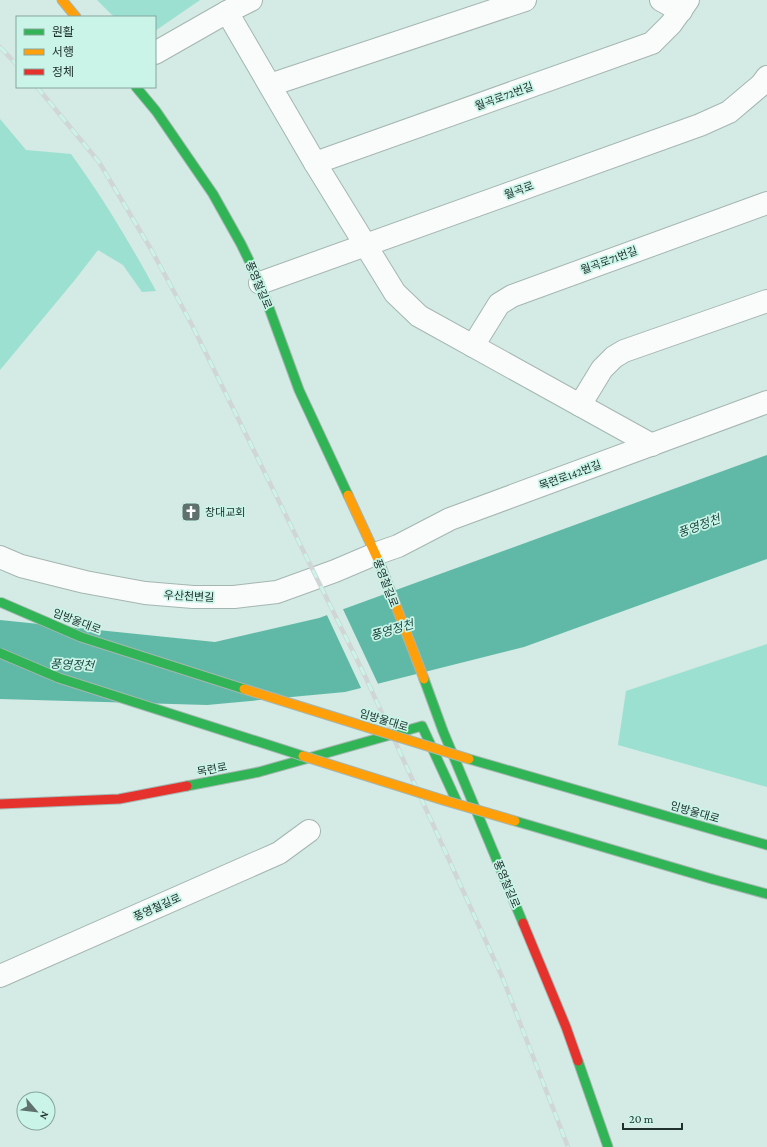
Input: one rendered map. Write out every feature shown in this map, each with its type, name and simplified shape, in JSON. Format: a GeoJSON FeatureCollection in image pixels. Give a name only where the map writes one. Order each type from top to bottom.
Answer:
{"type":"FeatureCollection","features":[{"type":"Feature","properties":{"kind":"street"},"geometry":{"type":"LineString","coordinates":[[62,0],[75,16]]}},
{"type":"Feature","properties":{"kind":"street"},"geometry":{"type":"LineString","coordinates":[[156,52],[251,0]]}},
{"type":"Feature","properties":{"kind":"street"},"geometry":{"type":"LineString","coordinates":[[270,85],[525,0]]}},
{"type":"Feature","properties":{"kind":"street","name":"월곡로72번길"},"geometry":{"type":"LineString","coordinates":[[315,163],[652,43],[672,24],[684,5],[660,0]]}},
{"type":"Feature","properties":{"kind":"street"},"geometry":{"type":"LineString","coordinates":[[227,12],[315,163],[395,293],[419,316],[652,445]]}},
{"type":"Feature","properties":{"kind":"street","name":"월곡로"},"geometry":{"type":"LineString","coordinates":[[260,283],[700,126],[729,112],[761,85],[767,77]]}},
{"type":"Feature","properties":{"kind":"street","name":"풍영철길로"},"geometry":{"type":"LineString","coordinates":[[137,88],[156,111],[213,194],[241,244],[260,283],[299,390],[377,559],[443,731],[566,1027],[608,1147]]}},
{"type":"Feature","properties":{"kind":"street","name":"월곡로71번길"},"geometry":{"type":"LineString","coordinates":[[473,346],[499,304],[512,296],[767,203]]}},
{"type":"Feature","properties":{"kind":"street"},"geometry":{"type":"LineString","coordinates":[[580,405],[602,369],[614,357],[624,351],[767,301]]}},
{"type":"Feature","properties":{"kind":"street","name":"목련로142번길"},"geometry":{"type":"LineString","coordinates":[[377,559],[398,546],[450,519],[767,402]]}},
{"type":"Feature","properties":{"kind":"street","name":"우산천변길"},"geometry":{"type":"LineString","coordinates":[[0,557],[21,566],[85,582],[145,593],[193,597],[234,597],[277,592],[335,571],[377,559]]}},
{"type":"Feature","properties":{"kind":"street","name":"임방울대로"},"geometry":{"type":"LineString","coordinates":[[0,602],[81,637],[442,751],[767,845]]}},
{"type":"Feature","properties":{"kind":"street"},"geometry":{"type":"LineString","coordinates":[[0,653],[74,683],[443,800],[767,894]]}},
{"type":"Feature","properties":{"kind":"street","name":"목련로"},"geometry":{"type":"LineString","coordinates":[[0,804],[128,798],[259,772],[422,726],[464,818]]}},
{"type":"Feature","properties":{"kind":"street","name":"풍영철길로"},"geometry":{"type":"LineString","coordinates":[[0,976],[279,853],[309,831]]}},
{"type":"Feature","properties":{"kind":"street"},"geometry":{"type":"LineString","coordinates":[[484,851],[497,860]]}},
{"type":"Feature","properties":{"kind":"shaded area"},"geometry":{"type":"Polygon","coordinates":[[[97,0],[200,0],[156,30],[156,16],[113,16],[97,0]]]}},
{"type":"Feature","properties":{"kind":"shaded area"},"geometry":{"type":"Polygon","coordinates":[[[0,119],[26,150],[71,154],[116,221],[156,291],[142,292],[123,265],[98,250],[0,370],[0,119]]]}},
{"type":"Feature","properties":{"kind":"shaded area"},"geometry":{"type":"Polygon","coordinates":[[[767,644],[767,787],[618,745],[626,691],[767,644]]]}},
{"type":"Feature","properties":{"kind":"water","name":"풍영정천"},"geometry":{"type":"Polygon","coordinates":[[[767,455],[767,559],[524,647],[345,692],[207,705],[0,699],[0,620],[215,642],[319,618],[767,455]]]}},
{"type":"Feature","properties":{"kind":"pier"},"geometry":{"type":"Polygon","coordinates":[[[342,607],[379,686],[362,690],[326,613],[342,607]]]}},
{"type":"Feature","properties":{"kind":"railway"},"geometry":{"type":"LineString","coordinates":[[0,47],[16,64]]}},
{"type":"Feature","properties":{"kind":"railway"},"geometry":{"type":"LineString","coordinates":[[38,88],[99,162],[152,251],[192,325],[365,676],[431,820],[503,979],[568,1147]]}},
{"type":"Feature","properties":{"kind":"traffic: fast"},"geometry":{"type":"LineString","coordinates":[[137,88],[156,111],[213,194],[241,244],[260,283],[299,390],[348,495]]}},
{"type":"Feature","properties":{"kind":"traffic: fast"},"geometry":{"type":"LineString","coordinates":[[0,602],[81,637],[244,689]]}},
{"type":"Feature","properties":{"kind":"traffic: fast"},"geometry":{"type":"LineString","coordinates":[[0,653],[59,678],[303,756]]}},
{"type":"Feature","properties":{"kind":"traffic: fast"},"geometry":{"type":"LineString","coordinates":[[424,679],[443,731],[523,923]]}},
{"type":"Feature","properties":{"kind":"traffic: fast"},"geometry":{"type":"LineString","coordinates":[[187,786],[259,772],[422,726],[457,802]]}},
{"type":"Feature","properties":{"kind":"traffic: fast"},"geometry":{"type":"LineString","coordinates":[[469,759],[725,833]]}},
{"type":"Feature","properties":{"kind":"traffic: fast"},"geometry":{"type":"LineString","coordinates":[[515,821],[712,879]]}},
{"type":"Feature","properties":{"kind":"traffic: fast"},"geometry":{"type":"LineString","coordinates":[[725,833],[767,845]]}},
{"type":"Feature","properties":{"kind":"traffic: fast"},"geometry":{"type":"LineString","coordinates":[[712,879],[767,894]]}},
{"type":"Feature","properties":{"kind":"traffic: fast"},"geometry":{"type":"LineString","coordinates":[[578,1061],[608,1147]]}},
{"type":"Feature","properties":{"kind":"traffic: slow"},"geometry":{"type":"LineString","coordinates":[[62,0],[75,16]]}},
{"type":"Feature","properties":{"kind":"traffic: slow"},"geometry":{"type":"LineString","coordinates":[[348,495],[380,564],[424,679]]}},
{"type":"Feature","properties":{"kind":"traffic: slow"},"geometry":{"type":"LineString","coordinates":[[244,689],[469,759]]}},
{"type":"Feature","properties":{"kind":"traffic: slow"},"geometry":{"type":"LineString","coordinates":[[303,756],[515,821]]}},
{"type":"Feature","properties":{"kind":"traffic: jam"},"geometry":{"type":"LineString","coordinates":[[0,804],[119,799],[187,786]]}},
{"type":"Feature","properties":{"kind":"traffic: jam"},"geometry":{"type":"LineString","coordinates":[[523,923],[566,1027],[578,1061]]}},
{"type":"Feature","properties":{"kind":"place","name":"창대교회"},"geometry":{"type":"Point","coordinates":[191,512]}}]}
